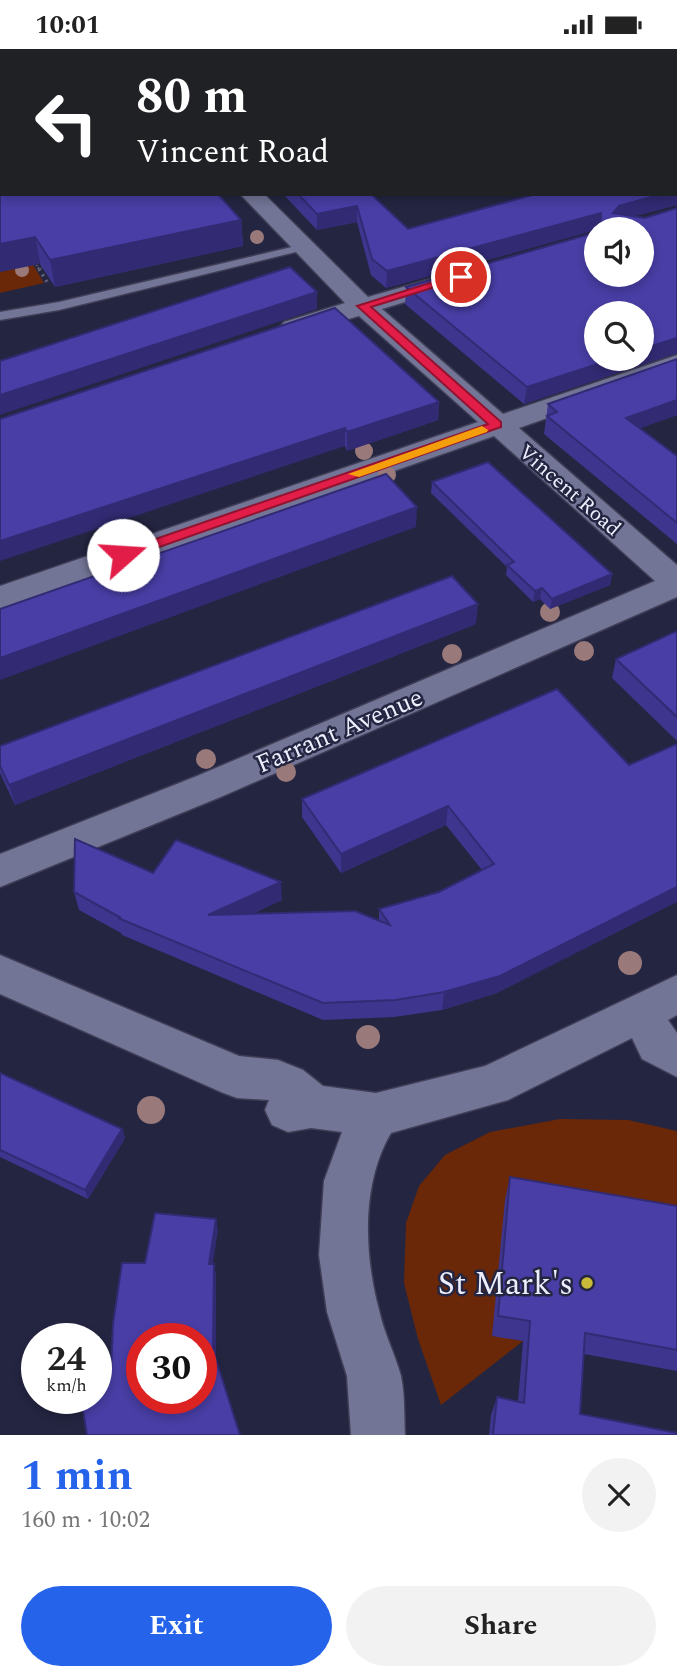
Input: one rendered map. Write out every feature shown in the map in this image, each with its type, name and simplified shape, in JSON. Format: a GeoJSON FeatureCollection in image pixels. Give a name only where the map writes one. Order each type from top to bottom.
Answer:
{"type":"FeatureCollection","features":[{"type":"Feature","properties":{"kind":"street","name":"Vincent Road"},"geometry":{"type":"LineString","coordinates":[[253,196],[300,248],[363,306],[677,584]]}},
{"type":"Feature","properties":{"kind":"street"},"geometry":{"type":"LineString","coordinates":[[270,335],[483,271]]}},
{"type":"Feature","properties":{"kind":"street"},"geometry":{"type":"LineString","coordinates":[[0,598],[677,363]]}},
{"type":"Feature","properties":{"kind":"street","name":"Farrant Avenue"},"geometry":{"type":"LineString","coordinates":[[0,871],[209,786],[677,584]]}},
{"type":"Feature","properties":{"kind":"street"},"geometry":{"type":"LineString","coordinates":[[0,974],[237,1077],[254,1096],[290,1111],[310,1106],[376,1115],[492,1084],[659,1016],[658,1045],[677,1057]]}},
{"type":"Feature","properties":{"kind":"street"},"geometry":{"type":"LineString","coordinates":[[376,1115],[355,1149],[348,1172],[345,1226],[351,1305],[374,1377],[378,1435]]}},
{"type":"Feature","properties":{"kind":"lane"},"geometry":{"type":"LineString","coordinates":[[0,316],[59,306],[300,248]]}},
{"type":"Feature","properties":{"kind":"path"},"geometry":{"type":"LineString","coordinates":[[28,251],[38,268],[51,265]]}},
{"type":"Feature","properties":{"kind":"shaded area"},"geometry":{"type":"Polygon","coordinates":[[[10,226],[44,283],[0,293],[0,272],[30,265],[10,226]]]}},
{"type":"Feature","properties":{"kind":"shaded area"},"geometry":{"type":"Polygon","coordinates":[[[560,1119],[628,1120],[677,1131],[677,1230],[492,1335],[523,1341],[441,1405],[418,1339],[404,1283],[406,1223],[419,1186],[445,1155],[490,1132],[560,1119]]]}},
{"type":"Feature","properties":{"kind":"building"},"geometry":{"type":"Polygon","coordinates":[[[0,196],[220,196],[241,220],[50,260],[35,237],[0,244],[0,196]]]}},
{"type":"Feature","properties":{"kind":"building"},"geometry":{"type":"Polygon","coordinates":[[[300,196],[373,196],[408,229],[529,196],[655,196],[619,206],[613,213],[639,217],[601,217],[601,213],[387,271],[372,259],[357,206],[317,214],[300,196]]]}},
{"type":"Feature","properties":{"kind":"building"},"geometry":{"type":"Polygon","coordinates":[[[677,208],[677,338],[654,345],[654,301],[584,301],[584,368],[527,387],[406,287],[584,236],[584,287],[654,287],[654,217],[648,217],[677,208]]]}},
{"type":"Feature","properties":{"kind":"building"},"geometry":{"type":"Polygon","coordinates":[[[290,267],[317,292],[0,395],[0,361],[290,267]]]}},
{"type":"Feature","properties":{"kind":"building"},"geometry":{"type":"Polygon","coordinates":[[[335,308],[439,402],[347,432],[345,428],[0,541],[0,419],[335,308]]]}},
{"type":"Feature","properties":{"kind":"building"},"geometry":{"type":"Polygon","coordinates":[[[677,359],[677,400],[626,418],[677,456],[677,523],[547,416],[557,412],[548,404],[643,371],[654,371],[654,367],[677,359]]]}},
{"type":"Feature","properties":{"kind":"building"},"geometry":{"type":"Polygon","coordinates":[[[488,462],[612,574],[552,599],[542,588],[535,591],[507,565],[514,562],[432,482],[488,462]]]}},
{"type":"Feature","properties":{"kind":"building"},"geometry":{"type":"Polygon","coordinates":[[[386,474],[417,507],[0,658],[0,609],[386,474]]]}},
{"type":"Feature","properties":{"kind":"building"},"geometry":{"type":"Polygon","coordinates":[[[452,576],[478,604],[9,785],[0,766],[0,746],[452,576]]]}},
{"type":"Feature","properties":{"kind":"building"},"geometry":{"type":"Polygon","coordinates":[[[677,631],[677,717],[616,659],[677,631]]]}},
{"type":"Feature","properties":{"kind":"building"},"geometry":{"type":"Polygon","coordinates":[[[557,689],[629,765],[677,744],[677,887],[500,976],[444,992],[396,1000],[323,1003],[118,918],[121,918],[74,892],[75,839],[153,873],[176,840],[281,882],[208,915],[355,911],[390,925],[379,909],[439,892],[494,864],[448,806],[341,854],[302,799],[557,689]]]}},
{"type":"Feature","properties":{"kind":"building"},"geometry":{"type":"Polygon","coordinates":[[[0,1073],[122,1129],[85,1190],[0,1150],[0,1073]]]}},
{"type":"Feature","properties":{"kind":"building","name":"St Mark's"},"geometry":{"type":"Polygon","coordinates":[[[510,1177],[677,1206],[677,1350],[585,1333],[580,1414],[677,1435],[493,1435],[497,1397],[524,1403],[530,1321],[498,1316],[510,1177]]]}},
{"type":"Feature","properties":{"kind":"building"},"geometry":{"type":"Polygon","coordinates":[[[155,1213],[216,1219],[209,1264],[214,1264],[213,1323],[126,1323],[126,1414],[217,1414],[217,1363],[240,1435],[87,1435],[84,1414],[112,1414],[113,1324],[122,1263],[145,1263],[155,1213]]]}},
{"type":"Feature","properties":{"kind":"slow traffic"},"geometry":{"type":"LineString","coordinates":[[354,474],[482,430]]}},
{"type":"Feature","properties":{"kind":"place","name":"St Mark's"},"geometry":{"type":"Point","coordinates":[587,1283]}},
{"type":"Feature","properties":{"kind":"route"},"geometry":{"type":"LineString","coordinates":[[123,555],[496,425],[363,306],[461,277]]}}]}
